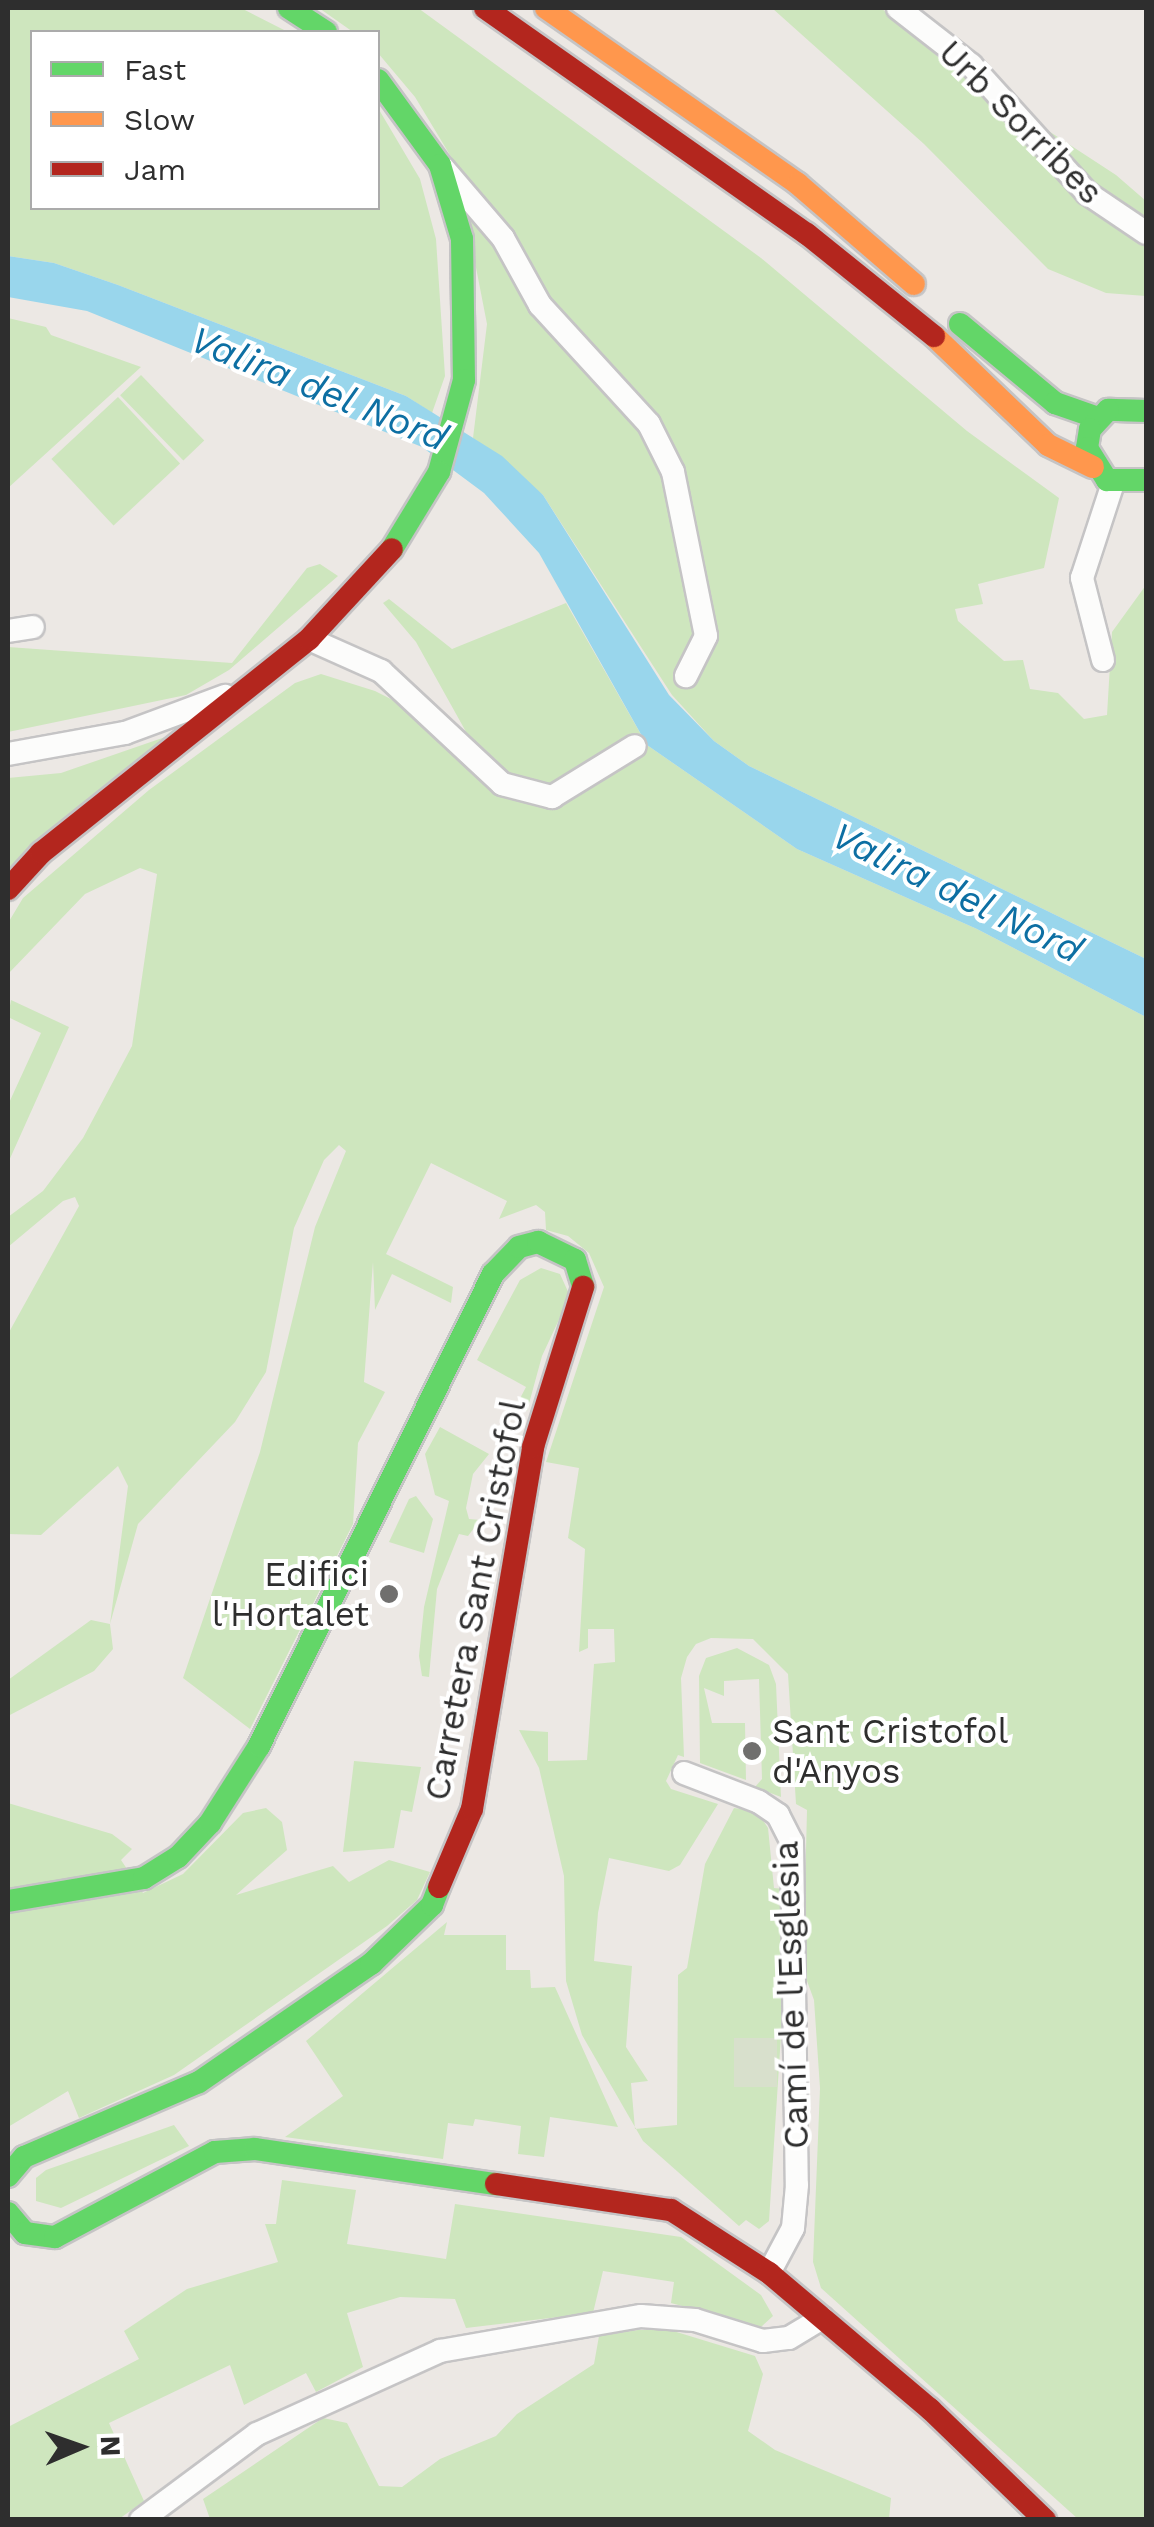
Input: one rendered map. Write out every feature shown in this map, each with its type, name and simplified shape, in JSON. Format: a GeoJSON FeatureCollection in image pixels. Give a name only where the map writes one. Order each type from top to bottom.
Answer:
{"type":"FeatureCollection","features":[{"type":"Feature","properties":{"kind":"main road"},"geometry":{"type":"LineString","coordinates":[[290,8],[323,30]]}},
{"type":"Feature","properties":{"kind":"main road"},"geometry":{"type":"LineString","coordinates":[[485,8],[807,234],[966,362],[1004,408],[1048,445],[1093,467],[1113,483],[1146,480]]}},
{"type":"Feature","properties":{"kind":"main road"},"geometry":{"type":"LineString","coordinates":[[546,8],[798,184],[1055,404],[1098,418]]}},
{"type":"Feature","properties":{"kind":"main road"},"geometry":{"type":"LineString","coordinates":[[8,889],[40,853],[309,639],[383,565],[439,472],[464,380],[462,239],[440,166],[380,83]]}},
{"type":"Feature","properties":{"kind":"main road"},"geometry":{"type":"LineString","coordinates":[[1093,467],[1087,442],[1098,418],[1121,406],[1146,411]]}},
{"type":"Feature","properties":{"kind":"main road","name":"Carretera Sant Cristofol"},"geometry":{"type":"LineString","coordinates":[[8,1901],[144,1878],[178,1856],[210,1823],[258,1746],[493,1274],[519,1247],[538,1242],[575,1260],[585,1294],[533,1447],[472,1809],[432,1905],[370,1964],[200,2082],[24,2157],[8,2176]]}},
{"type":"Feature","properties":{"kind":"main road"},"geometry":{"type":"LineString","coordinates":[[8,2213],[24,2234],[55,2237],[76,2231],[172,2172],[215,2152],[254,2149],[648,2204],[694,2220],[769,2273],[1046,2520]]}},
{"type":"Feature","properties":{"kind":"street","name":"Urb Sorribes"},"geometry":{"type":"LineString","coordinates":[[898,8],[971,64],[1087,193],[1146,233]]}},
{"type":"Feature","properties":{"kind":"street"},"geometry":{"type":"LineString","coordinates":[[440,166],[503,238],[540,305],[649,424],[673,472],[706,636],[686,676]]}},
{"type":"Feature","properties":{"kind":"street"},"geometry":{"type":"LineString","coordinates":[[1103,660],[1082,578],[1113,483]]}},
{"type":"Feature","properties":{"kind":"street"},"geometry":{"type":"LineString","coordinates":[[8,631],[33,627]]}},
{"type":"Feature","properties":{"kind":"street"},"geometry":{"type":"LineString","coordinates":[[309,639],[380,671],[502,784],[552,797],[635,746]]}},
{"type":"Feature","properties":{"kind":"street"},"geometry":{"type":"LineString","coordinates":[[8,754],[125,733],[254,683]]}},
{"type":"Feature","properties":{"kind":"street","name":"Camí de l'Església"},"geometry":{"type":"LineString","coordinates":[[684,1773],[760,1802],[778,1815],[792,1842],[797,2185],[793,2228],[769,2273]]}},
{"type":"Feature","properties":{"kind":"street"},"geometry":{"type":"LineString","coordinates":[[8,2251],[24,2234]]}},
{"type":"Feature","properties":{"kind":"street"},"geometry":{"type":"LineString","coordinates":[[142,2520],[258,2434],[440,2351],[641,2316],[695,2320],[763,2340],[789,2338],[822,2318]]}},
{"type":"Feature","properties":{"kind":"green space"},"geometry":{"type":"Polygon","coordinates":[[[8,8],[241,8],[284,30],[30,30],[30,210],[380,210],[380,111],[420,179],[436,239],[445,376],[432,413],[406,396],[118,285],[54,263],[8,256],[8,8]]]}},
{"type":"Feature","properties":{"kind":"green space"},"geometry":{"type":"Polygon","coordinates":[[[319,8],[418,8],[761,258],[967,431],[1059,498],[1044,568],[978,584],[983,604],[955,609],[958,621],[1004,661],[1023,660],[1030,689],[1058,693],[1084,719],[1107,715],[1112,632],[1146,585],[1146,959],[749,766],[714,741],[672,695],[543,495],[473,438],[487,324],[456,165],[415,97],[380,55],[380,30],[350,30],[319,8]]]}},
{"type":"Feature","properties":{"kind":"green space"},"geometry":{"type":"Polygon","coordinates":[[[772,8],[881,8],[949,66],[1116,175],[1146,201],[1146,296],[1106,293],[1048,269],[924,144],[772,8]]]}},
{"type":"Feature","properties":{"kind":"green space"},"geometry":{"type":"Polygon","coordinates":[[[8,318],[46,327],[51,335],[141,367],[8,488],[8,318]]]}},
{"type":"Feature","properties":{"kind":"green space"},"geometry":{"type":"Polygon","coordinates":[[[141,375],[204,440],[183,461],[120,395],[141,375]]]}},
{"type":"Feature","properties":{"kind":"green space"},"geometry":{"type":"Polygon","coordinates":[[[118,397],[180,464],[114,526],[51,459],[118,397]]]}},
{"type":"Feature","properties":{"kind":"green space"},"geometry":{"type":"Polygon","coordinates":[[[320,564],[338,576],[229,670],[186,695],[8,732],[8,647],[232,663],[307,568],[320,564]]]}},
{"type":"Feature","properties":{"kind":"green space"},"geometry":{"type":"Polygon","coordinates":[[[389,599],[452,649],[566,603],[647,745],[797,849],[977,929],[1146,1017],[1146,2519],[1078,2519],[821,2288],[813,2262],[820,2088],[814,2000],[803,1970],[784,1989],[769,2221],[759,2229],[746,2220],[739,2226],[643,2141],[636,2129],[677,2125],[678,1975],[687,1968],[705,1864],[734,1808],[757,1811],[768,1828],[774,1888],[805,1891],[807,1810],[796,1804],[788,1674],[753,1639],[711,1638],[696,1644],[687,1657],[681,1678],[684,1757],[678,1755],[666,1781],[671,1789],[718,1804],[680,1865],[669,1871],[609,1858],[594,1961],[632,1966],[626,2047],[648,2081],[631,2083],[635,2127],[582,2035],[566,1981],[564,1876],[539,1768],[519,1730],[548,1732],[548,1761],[587,1760],[594,1664],[615,1662],[614,1629],[588,1629],[588,1648],[579,1652],[585,1549],[568,1538],[579,1468],[546,1462],[604,1287],[589,1253],[568,1236],[546,1230],[545,1212],[536,1205],[499,1219],[507,1201],[431,1163],[386,1254],[453,1287],[451,1303],[392,1274],[375,1310],[373,1262],[364,1382],[385,1392],[358,1443],[353,1524],[250,1729],[183,1678],[260,1452],[315,1227],[346,1151],[339,1145],[324,1160],[294,1228],[266,1372],[235,1422],[138,1524],[110,1624],[128,1486],[118,1466],[41,1535],[8,1534],[8,1334],[79,1206],[75,1197],[63,1201],[8,1247],[8,1217],[43,1191],[83,1138],[132,1046],[157,874],[140,868],[85,894],[8,974],[8,923],[23,898],[149,790],[295,683],[321,674],[375,691],[470,739],[416,642],[383,603],[389,599]]]}},
{"type":"Feature","properties":{"kind":"green space"},"geometry":{"type":"Polygon","coordinates":[[[171,735],[8,871],[8,778],[61,773],[171,735]]]}},
{"type":"Feature","properties":{"kind":"green space"},"geometry":{"type":"Polygon","coordinates":[[[11,1000],[69,1027],[8,1163],[8,1105],[41,1033],[8,1017],[11,1000]]]}},
{"type":"Feature","properties":{"kind":"green space"},"geometry":{"type":"Polygon","coordinates":[[[541,1268],[560,1274],[570,1296],[542,1356],[527,1411],[516,1406],[526,1387],[477,1360],[520,1280],[541,1268]]]}},
{"type":"Feature","properties":{"kind":"green space"},"geometry":{"type":"Polygon","coordinates":[[[440,1427],[489,1454],[473,1474],[466,1508],[469,1519],[480,1520],[468,1536],[459,1534],[437,1589],[429,1677],[422,1676],[419,1656],[424,1607],[449,1501],[435,1495],[425,1454],[440,1427]]]}},
{"type":"Feature","properties":{"kind":"green space"},"geometry":{"type":"Polygon","coordinates":[[[416,1496],[433,1519],[424,1553],[389,1542],[409,1499],[416,1496]]]}},
{"type":"Feature","properties":{"kind":"green space"},"geometry":{"type":"Polygon","coordinates":[[[91,1620],[110,1624],[113,1649],[94,1671],[8,1716],[8,1680],[91,1620]]]}},
{"type":"Feature","properties":{"kind":"green space"},"geometry":{"type":"Polygon","coordinates":[[[737,1648],[769,1665],[776,1684],[781,1797],[755,1787],[762,1779],[759,1679],[724,1681],[724,1696],[704,1688],[712,1723],[745,1723],[746,1780],[700,1763],[699,1676],[706,1658],[737,1648]]]}},
{"type":"Feature","properties":{"kind":"green space"},"geometry":{"type":"Polygon","coordinates":[[[354,1761],[421,1767],[412,1812],[401,1810],[394,1848],[343,1852],[354,1761]]]}},
{"type":"Feature","properties":{"kind":"green space"},"geometry":{"type":"Polygon","coordinates":[[[8,1803],[112,1834],[132,1849],[121,1860],[143,1893],[183,1874],[243,1813],[266,1808],[282,1822],[287,1850],[236,1895],[333,1866],[349,1882],[389,1860],[430,1872],[417,1900],[387,1926],[174,2075],[79,2118],[68,2091],[8,2127],[8,1803]]]}},
{"type":"Feature","properties":{"kind":"green space"},"geometry":{"type":"Polygon","coordinates":[[[447,1922],[444,1935],[506,1935],[506,1970],[530,1970],[531,1988],[555,1987],[618,2127],[550,2117],[544,2157],[518,2154],[521,2126],[475,2119],[473,2126],[448,2123],[443,2159],[285,2137],[343,2096],[306,2041],[447,1922]]]}},
{"type":"Feature","properties":{"kind":"green space"},"geometry":{"type":"Polygon","coordinates":[[[734,2038],[777,2038],[777,2087],[734,2087],[734,2038]]]}},
{"type":"Feature","properties":{"kind":"green space"},"geometry":{"type":"Polygon","coordinates":[[[174,2125],[189,2146],[61,2208],[36,2201],[36,2178],[46,2170],[174,2125]]]}},
{"type":"Feature","properties":{"kind":"green space"},"geometry":{"type":"Polygon","coordinates":[[[282,2180],[356,2190],[347,2244],[446,2259],[455,2204],[681,2237],[761,2295],[773,2316],[761,2327],[671,2303],[674,2282],[603,2271],[593,2313],[466,2328],[455,2299],[400,2297],[347,2313],[363,2367],[316,2392],[306,2373],[244,2405],[230,2365],[109,2423],[144,2501],[119,2519],[8,2520],[8,2427],[139,2359],[124,2331],[187,2289],[278,2262],[265,2224],[276,2224],[282,2180]]]}},
{"type":"Feature","properties":{"kind":"green space"},"geometry":{"type":"Polygon","coordinates":[[[670,2330],[755,2356],[763,2374],[748,2431],[775,2450],[891,2498],[889,2519],[210,2519],[203,2499],[323,2418],[347,2423],[379,2486],[402,2487],[440,2459],[496,2436],[517,2414],[594,2364],[599,2336],[670,2330]]]}},
{"type":"Feature","properties":{"kind":"water","name":"Valira del Nord"},"geometry":{"type":"Polygon","coordinates":[[[8,256],[54,263],[118,285],[406,396],[502,456],[543,495],[669,695],[714,741],[749,766],[1146,959],[1146,1017],[977,929],[797,849],[647,745],[539,553],[484,493],[422,447],[87,311],[8,297],[8,256]]]}},
{"type":"Feature","properties":{"kind":"traffic: fast"},"geometry":{"type":"LineString","coordinates":[[289,8],[323,30]]}},
{"type":"Feature","properties":{"kind":"traffic: fast"},"geometry":{"type":"LineString","coordinates":[[380,83],[440,165],[462,239],[464,380],[439,472],[392,549]]}},
{"type":"Feature","properties":{"kind":"traffic: fast"},"geometry":{"type":"LineString","coordinates":[[960,324],[1055,403],[1098,418]]}},
{"type":"Feature","properties":{"kind":"traffic: fast"},"geometry":{"type":"LineString","coordinates":[[1146,411],[1108,410],[1090,429],[1087,448],[1107,480],[1146,480]]}},
{"type":"Feature","properties":{"kind":"traffic: fast"},"geometry":{"type":"LineString","coordinates":[[8,1901],[144,1878],[178,1857],[210,1823],[259,1746],[493,1274],[519,1247],[538,1242],[575,1260],[583,1287]]}},
{"type":"Feature","properties":{"kind":"traffic: fast"},"geometry":{"type":"LineString","coordinates":[[8,2176],[24,2157],[199,2082],[371,1964],[432,1905],[439,1887]]}},
{"type":"Feature","properties":{"kind":"traffic: fast"},"geometry":{"type":"LineString","coordinates":[[8,2213],[25,2233],[55,2237],[215,2152],[255,2149],[496,2184]]}},
{"type":"Feature","properties":{"kind":"traffic: slow"},"geometry":{"type":"LineString","coordinates":[[546,8],[798,184],[914,284]]}},
{"type":"Feature","properties":{"kind":"traffic: slow"},"geometry":{"type":"LineString","coordinates":[[934,336],[1048,445],[1093,467]]}},
{"type":"Feature","properties":{"kind":"traffic: jam"},"geometry":{"type":"LineString","coordinates":[[485,8],[807,234],[934,336]]}},
{"type":"Feature","properties":{"kind":"traffic: jam"},"geometry":{"type":"LineString","coordinates":[[8,889],[41,853],[309,639],[392,549]]}},
{"type":"Feature","properties":{"kind":"traffic: jam"},"geometry":{"type":"LineString","coordinates":[[439,1887],[472,1809],[533,1447],[583,1287]]}},
{"type":"Feature","properties":{"kind":"traffic: jam"},"geometry":{"type":"LineString","coordinates":[[496,2184],[671,2210],[769,2273],[930,2409],[1045,2520]]}},
{"type":"Feature","properties":{"kind":"place","name":"Edifici l'Hortalet"},"geometry":{"type":"Point","coordinates":[389,1594]}},
{"type":"Feature","properties":{"kind":"place","name":"Sant Cristofol d'Anyos"},"geometry":{"type":"Point","coordinates":[752,1751]}}]}
